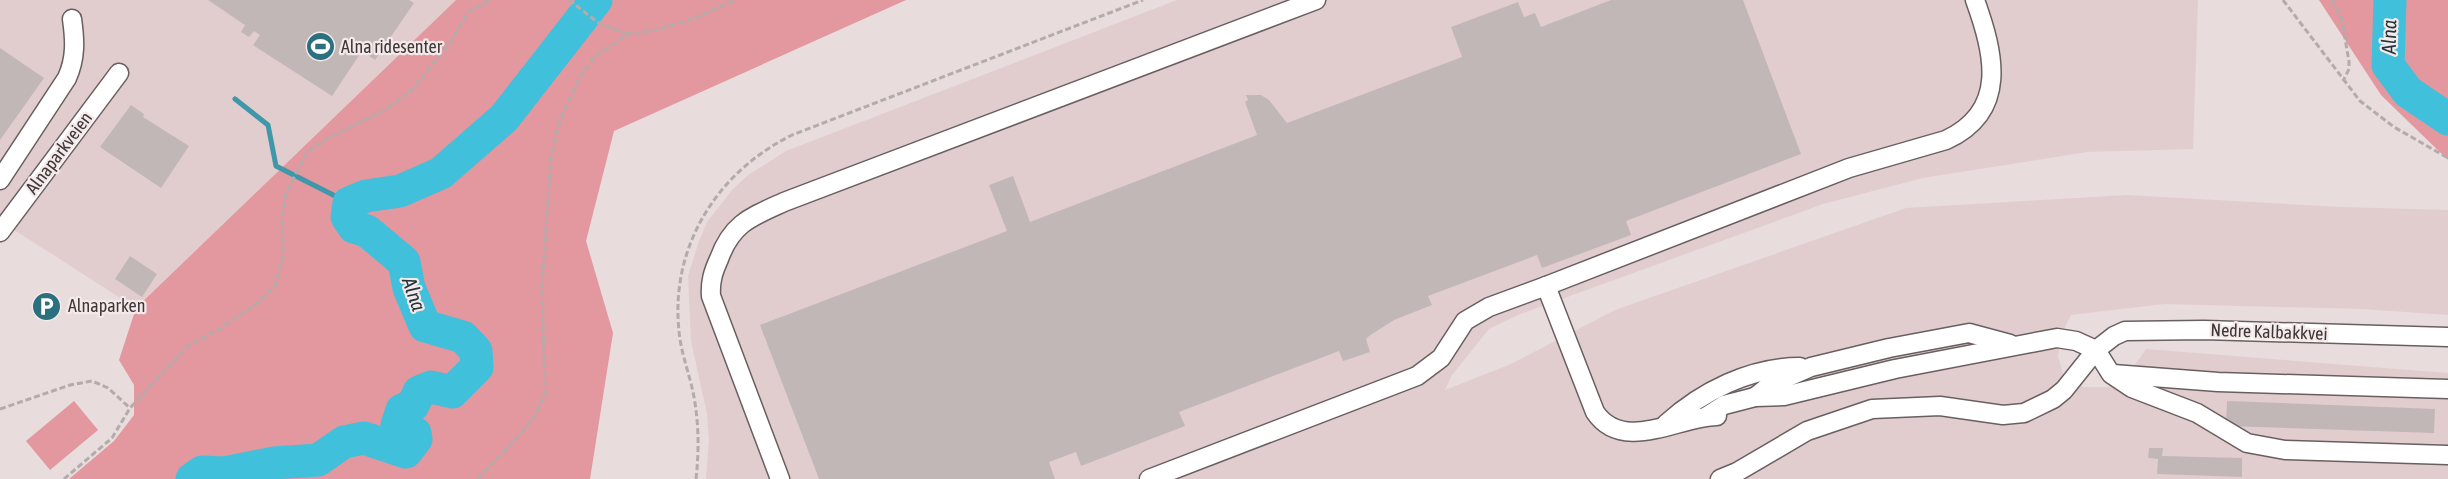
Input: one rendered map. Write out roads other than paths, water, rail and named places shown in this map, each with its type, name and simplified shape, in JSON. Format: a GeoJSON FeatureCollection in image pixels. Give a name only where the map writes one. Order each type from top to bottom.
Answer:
{"type":"FeatureCollection","features":[{"type":"Feature","properties":{"kind":"street"},"geometry":{"type":"LineString","coordinates":[[780,479],[711,296],[712,274],[732,232],[759,213],[784,202],[1316,0]]}},
{"type":"Feature","properties":{"kind":"street"},"geometry":{"type":"LineString","coordinates":[[1149,479],[1417,376],[1442,358],[1458,329],[1473,315],[1548,292],[1849,168],[1946,140],[1969,128],[1987,100],[1992,67],[1989,40],[1975,0]]}},
{"type":"Feature","properties":{"kind":"street"},"geometry":{"type":"LineString","coordinates":[[0,180],[69,73],[76,45],[72,19]]}},
{"type":"Feature","properties":{"kind":"street","name":"Alnaparkveien"},"geometry":{"type":"LineString","coordinates":[[0,232],[119,73]]}},
{"type":"Feature","properties":{"kind":"street"},"geometry":{"type":"LineString","coordinates":[[1548,292],[1595,412],[1603,420],[1620,429],[1638,432],[1662,429],[1707,416],[1729,416],[1760,407],[1784,396],[1895,369],[2057,338],[2076,341],[2096,350],[2111,374],[2132,388],[2197,413],[2235,437],[2255,445],[2286,450],[2448,454]]}},
{"type":"Feature","properties":{"kind":"street","name":"Nedre Kalbakkvei"},"geometry":{"type":"LineString","coordinates":[[1720,479],[1737,472],[1807,431],[1872,409],[1940,406],[2003,415],[2024,413],[2040,407],[2059,395],[2096,350],[2114,336],[2125,331],[2164,329],[2448,337]]}},
{"type":"Feature","properties":{"kind":"street"},"geometry":{"type":"LineString","coordinates":[[1755,397],[1770,385],[1811,367],[1969,333],[2015,346]]}},
{"type":"Feature","properties":{"kind":"street"},"geometry":{"type":"LineString","coordinates":[[1662,429],[1690,404],[1710,391],[1784,367],[1811,367]]}},
{"type":"Feature","properties":{"kind":"street"},"geometry":{"type":"LineString","coordinates":[[2111,374],[2228,382],[2448,389]]}},
{"type":"Feature","properties":{"kind":"street"},"geometry":{"type":"LineString","coordinates":[[1707,416],[1724,405],[1755,397],[1784,396]]}},
{"type":"Feature","properties":{"kind":"waterway","name":"Alna"},"geometry":{"type":"LineString","coordinates":[[192,479],[202,472],[224,473],[274,463],[318,460],[344,442],[364,438],[406,452],[416,439],[415,433],[397,425],[402,410],[413,405],[419,392],[431,387],[452,392],[477,367],[476,351],[463,337],[425,326],[409,288],[404,262],[367,231],[354,227],[347,217],[349,203],[366,196],[400,191],[441,173],[504,118],[596,0]]}},
{"type":"Feature","properties":{"kind":"waterway","name":"Alna"},"geometry":{"type":"LineString","coordinates":[[2390,0],[2388,65],[2408,92],[2448,119]]}},
{"type":"Feature","properties":{"kind":"waterway"},"geometry":{"type":"LineString","coordinates":[[235,99],[268,125],[276,166],[349,203]]}},
{"type":"Feature","properties":{"kind":"place","name":"Alna ridesenter"},"geometry":{"type":"Point","coordinates":[320,47]}},
{"type":"Feature","properties":{"kind":"place","name":"Alnaparken"},"geometry":{"type":"Point","coordinates":[47,306]}}]}
